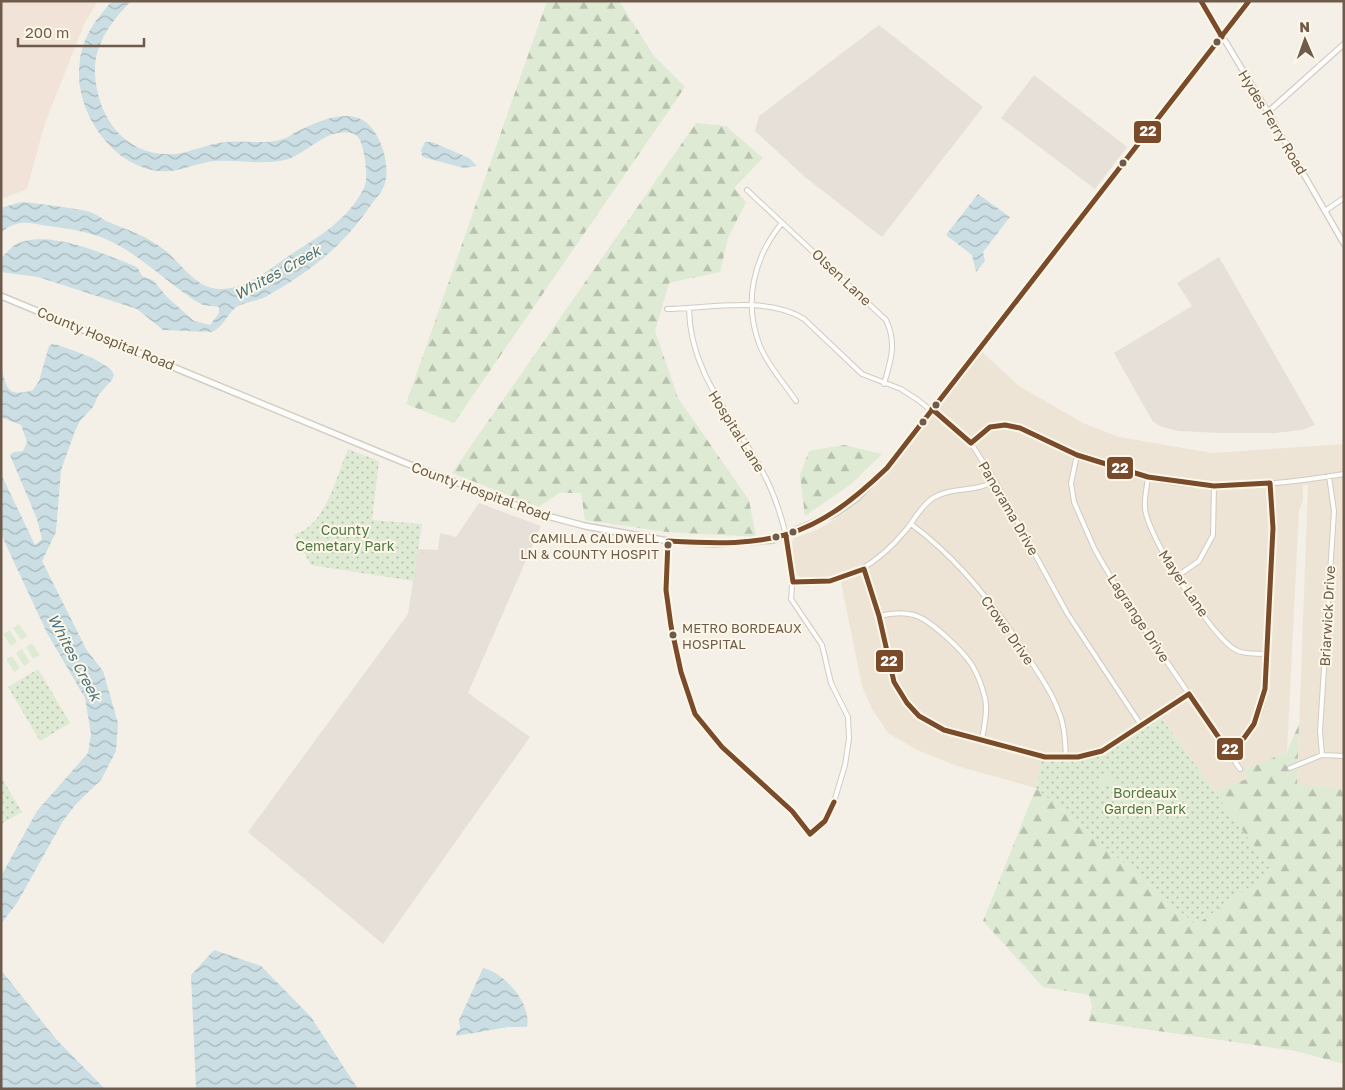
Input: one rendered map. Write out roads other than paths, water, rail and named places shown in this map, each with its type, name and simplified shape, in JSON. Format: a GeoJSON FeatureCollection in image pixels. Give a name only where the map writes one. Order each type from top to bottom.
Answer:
{"type":"FeatureCollection","features":[{"type":"Feature","properties":{"kind":"main road","name":"County Hospital Road"},"geometry":{"type":"LineString","coordinates":[[1,296],[403,462],[536,513],[585,526],[668,541],[715,544],[754,543],[786,536],[836,513],[857,498],[887,468],[1249,1]]}},
{"type":"Feature","properties":{"kind":"street","name":"Hydes Ferry Road"},"geometry":{"type":"LineString","coordinates":[[1201,1],[1344,244]]}},
{"type":"Feature","properties":{"kind":"street"},"geometry":{"type":"LineString","coordinates":[[1268,112],[1344,44]]}},
{"type":"Feature","properties":{"kind":"street","name":"Olsen Lane"},"geometry":{"type":"LineString","coordinates":[[746,190],[886,320],[893,338],[894,350],[884,384]]}},
{"type":"Feature","properties":{"kind":"street"},"geometry":{"type":"LineString","coordinates":[[1326,211],[1344,198]]}},
{"type":"Feature","properties":{"kind":"street"},"geometry":{"type":"LineString","coordinates":[[782,223],[760,254],[752,306],[760,346],[796,401]]}},
{"type":"Feature","properties":{"kind":"street","name":"Panorama Drive"},"geometry":{"type":"LineString","coordinates":[[667,309],[772,306],[795,312],[804,318],[853,368],[862,374],[900,390],[932,409],[971,443],[995,481],[1067,613],[1140,725]]}},
{"type":"Feature","properties":{"kind":"street","name":"Hospital Lane"},"geometry":{"type":"LineString","coordinates":[[668,541],[666,590],[671,626],[681,672],[695,714],[722,747],[792,811],[810,834],[824,821],[834,802],[845,766],[849,739],[848,716],[831,683],[822,645],[791,599],[793,582],[786,536],[768,482],[706,380],[692,339],[689,309]]}},
{"type":"Feature","properties":{"kind":"street"},"geometry":{"type":"LineString","coordinates":[[971,443],[990,427],[1005,425],[1020,428],[1077,455],[1148,477],[1214,486],[1270,483],[1344,474]]}},
{"type":"Feature","properties":{"kind":"street","name":"Lagrange Drive"},"geometry":{"type":"LineString","coordinates":[[1077,455],[1071,483],[1074,502],[1095,550],[1120,592],[1240,769]]}},
{"type":"Feature","properties":{"kind":"street","name":"Briarwick Drive"},"geometry":{"type":"LineString","coordinates":[[1322,755],[1320,732],[1334,511],[1329,476]]}},
{"type":"Feature","properties":{"kind":"street","name":"Mayer Lane"},"geometry":{"type":"LineString","coordinates":[[1148,477],[1145,508],[1155,541],[1176,577],[1226,643],[1237,651],[1266,654]]}},
{"type":"Feature","properties":{"kind":"street"},"geometry":{"type":"LineString","coordinates":[[793,582],[824,583],[864,569],[886,552],[911,524],[922,507],[934,498],[946,492],[984,487],[995,481]]}},
{"type":"Feature","properties":{"kind":"street"},"geometry":{"type":"LineString","coordinates":[[1228,751],[1247,736],[1257,723],[1265,689],[1273,528],[1270,483]]}},
{"type":"Feature","properties":{"kind":"street"},"geometry":{"type":"LineString","coordinates":[[1176,577],[1199,561],[1213,535],[1214,486]]}},
{"type":"Feature","properties":{"kind":"street","name":"Crowe Drive"},"geometry":{"type":"LineString","coordinates":[[911,524],[957,564],[1009,626],[1050,691],[1059,711],[1064,731],[1066,758]]}},
{"type":"Feature","properties":{"kind":"street"},"geometry":{"type":"LineString","coordinates":[[864,569],[879,616],[894,682],[907,703],[930,724],[944,730],[1045,757],[1066,758],[1086,756],[1102,751],[1189,694]]}},
{"type":"Feature","properties":{"kind":"street"},"geometry":{"type":"LineString","coordinates":[[879,616],[903,613],[923,619],[942,634],[971,664],[980,681],[985,699],[986,720],[982,740]]}},
{"type":"Feature","properties":{"kind":"street"},"geometry":{"type":"LineString","coordinates":[[1290,768],[1322,755],[1344,756]]}},
{"type":"Feature","properties":{"kind":"water","name":"Whites Creek"},"geometry":{"type":"Polygon","coordinates":[[[112,1],[131,1],[105,34],[97,52],[95,73],[97,90],[109,120],[118,132],[129,142],[143,150],[158,154],[175,154],[220,143],[276,141],[287,138],[326,119],[351,116],[363,120],[371,128],[378,137],[384,153],[386,176],[383,189],[360,220],[337,246],[312,267],[283,287],[264,298],[235,308],[219,328],[212,332],[163,330],[137,309],[38,277],[1,272],[1,258],[16,244],[32,240],[63,242],[95,251],[137,267],[142,276],[154,281],[167,297],[194,321],[210,325],[219,313],[219,307],[203,305],[194,300],[138,258],[101,237],[75,230],[29,223],[18,223],[1,233],[1,208],[23,202],[90,212],[160,246],[193,278],[205,286],[223,289],[245,284],[255,279],[323,234],[341,219],[357,201],[366,183],[363,147],[355,134],[342,132],[325,138],[293,157],[276,162],[217,161],[178,170],[159,171],[141,167],[125,158],[110,146],[98,131],[82,96],[79,78],[80,60],[87,35],[112,1]]]}},
{"type":"Feature","properties":{"kind":"water"},"geometry":{"type":"Polygon","coordinates":[[[425,142],[432,142],[469,158],[477,166],[464,168],[426,158],[422,156],[421,150],[425,142]]]}},
{"type":"Feature","properties":{"kind":"water"},"geometry":{"type":"Polygon","coordinates":[[[978,194],[1010,217],[983,252],[985,261],[976,272],[972,255],[946,235],[978,194]]]}},
{"type":"Feature","properties":{"kind":"water","name":"Whites Creek"},"geometry":{"type":"Polygon","coordinates":[[[52,344],[98,361],[111,370],[114,375],[112,380],[99,394],[93,407],[80,421],[75,431],[61,470],[56,532],[42,561],[86,649],[103,671],[118,723],[116,751],[101,780],[76,804],[63,821],[17,903],[1,924],[1,876],[37,811],[88,753],[91,734],[85,698],[47,633],[1,534],[1,474],[35,545],[42,539],[37,519],[10,455],[14,452],[23,451],[27,442],[21,425],[3,418],[1,415],[1,365],[4,380],[9,389],[18,393],[33,390],[39,381],[49,346],[52,344]]]}},
{"type":"Feature","properties":{"kind":"water"},"geometry":{"type":"Polygon","coordinates":[[[214,950],[261,966],[311,1017],[358,1089],[196,1089],[191,975],[214,950]]]}},
{"type":"Feature","properties":{"kind":"water"},"geometry":{"type":"Polygon","coordinates":[[[483,968],[499,976],[515,990],[525,1008],[527,1027],[508,1027],[456,1036],[457,1031],[460,1029],[459,1020],[483,968]]]}},
{"type":"Feature","properties":{"kind":"water"},"geometry":{"type":"Polygon","coordinates":[[[1,970],[56,1039],[105,1089],[1,1089],[1,970]]]}},
{"type":"Feature","properties":{"kind":"place","name":"CAMILLA CALDWELL LN & COUNTY HOSPIT"},"geometry":{"type":"Point","coordinates":[668,545]}},
{"type":"Feature","properties":{"kind":"place","name":"METRO BORDEAUX HOSPITAL"},"geometry":{"type":"Point","coordinates":[673,635]}},
{"type":"Feature","properties":{"kind":"park label","name":"County Cemetary Park"},"geometry":{"type":"Point","coordinates":[345,538]}},
{"type":"Feature","properties":{"kind":"park label","name":"Bordeaux Garden Park"},"geometry":{"type":"Point","coordinates":[1145,800]}}]}
